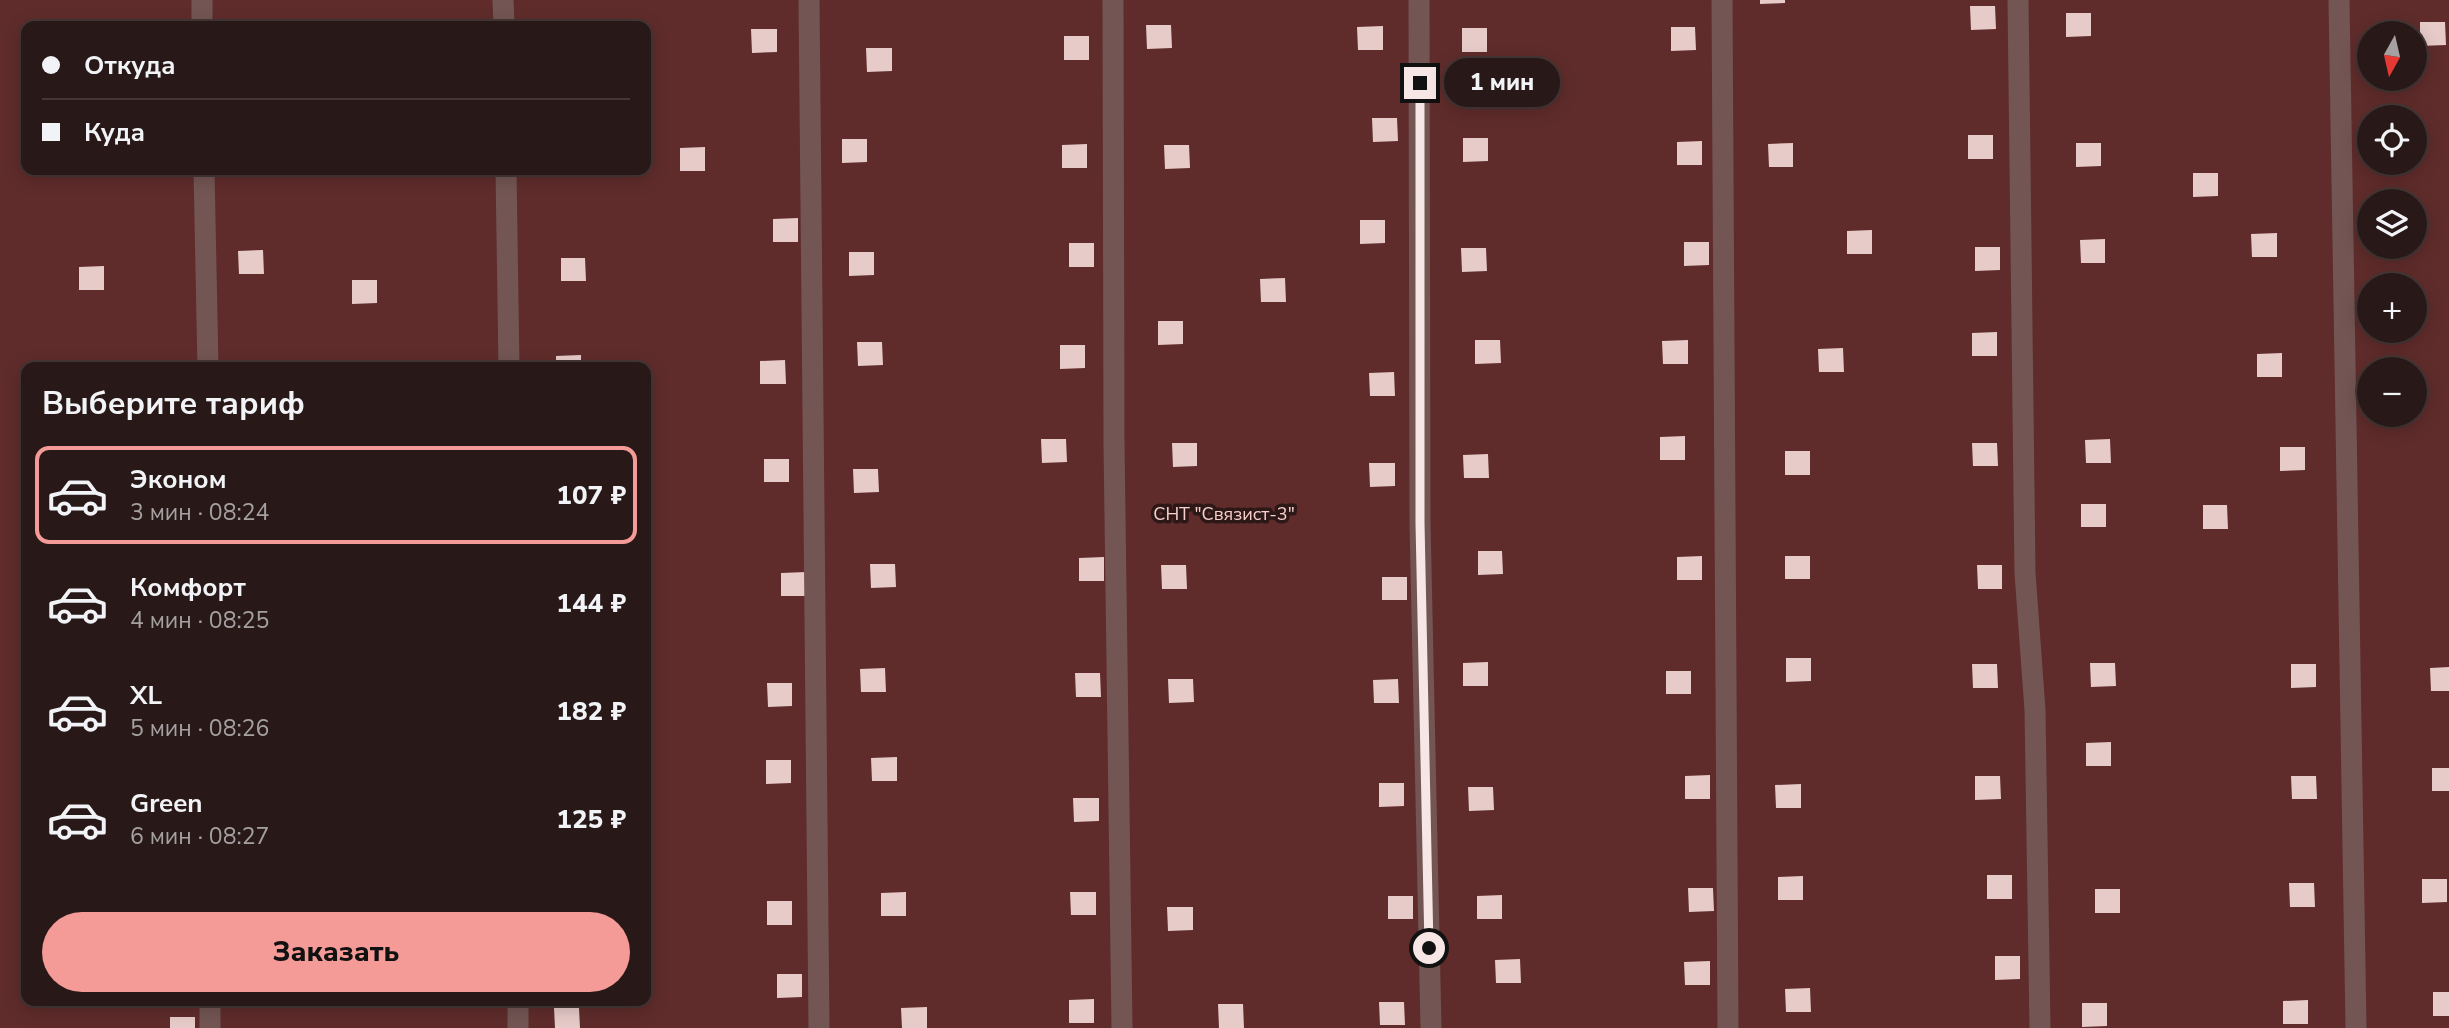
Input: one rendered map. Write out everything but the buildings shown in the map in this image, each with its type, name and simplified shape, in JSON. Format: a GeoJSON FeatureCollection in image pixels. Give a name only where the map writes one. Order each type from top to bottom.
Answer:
{"type":"FeatureCollection","features":[{"type":"Feature","properties":{"kind":"lane"},"geometry":{"type":"LineString","coordinates":[[202,0],[202,21]]}},
{"type":"Feature","properties":{"kind":"lane"},"geometry":{"type":"LineString","coordinates":[[503,0],[504,21]]}},
{"type":"Feature","properties":{"kind":"lane"},"geometry":{"type":"LineString","coordinates":[[809,0],[819,1028]]}},
{"type":"Feature","properties":{"kind":"lane"},"geometry":{"type":"LineString","coordinates":[[1113,0],[1114,443],[1122,1028]]}},
{"type":"Feature","properties":{"kind":"lane"},"geometry":{"type":"LineString","coordinates":[[1419,0],[1420,523],[1431,1028]]}},
{"type":"Feature","properties":{"kind":"lane"},"geometry":{"type":"LineString","coordinates":[[1722,0],[1728,1028]]}},
{"type":"Feature","properties":{"kind":"lane"},"geometry":{"type":"LineString","coordinates":[[2018,0],[2025,573],[2035,710],[2040,1028]]}},
{"type":"Feature","properties":{"kind":"lane"},"geometry":{"type":"LineString","coordinates":[[2339,0],[2356,1028]]}},
{"type":"Feature","properties":{"kind":"lane"},"geometry":{"type":"LineString","coordinates":[[205,175],[208,362]]}},
{"type":"Feature","properties":{"kind":"lane"},"geometry":{"type":"LineString","coordinates":[[506,175],[509,362]]}},
{"type":"Feature","properties":{"kind":"lane"},"geometry":{"type":"LineString","coordinates":[[210,1006],[210,1028]]}},
{"type":"Feature","properties":{"kind":"lane"},"geometry":{"type":"LineString","coordinates":[[518,1006],[518,1028]]}},
{"type":"Feature","properties":{"kind":"green space","name":"СНТ \"Связист-3\""},"geometry":{"type":"Polygon","coordinates":[[[0,0],[2449,0],[2449,1028],[0,1028],[0,0]]]}},
{"type":"Feature","properties":{"kind":"route"},"geometry":{"type":"LineString","coordinates":[[1420,83],[1420,523],[1429,948]]}}]}
